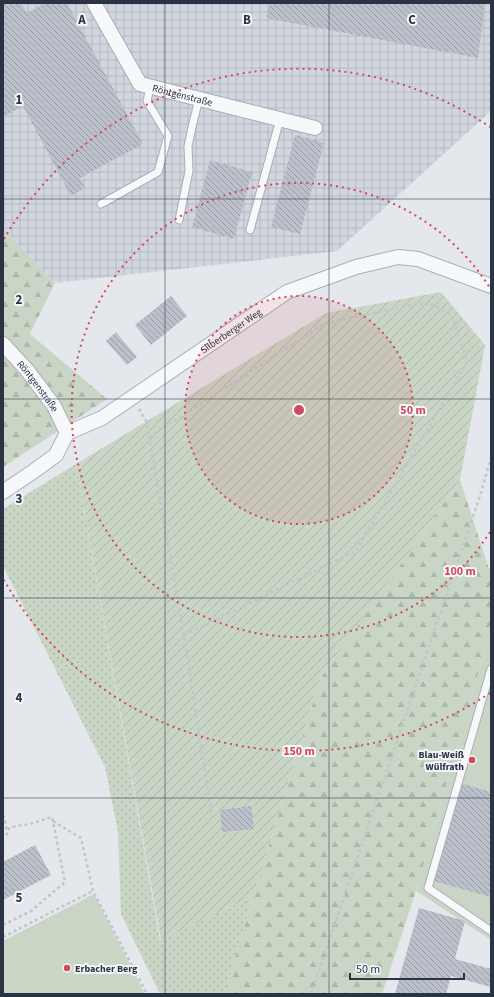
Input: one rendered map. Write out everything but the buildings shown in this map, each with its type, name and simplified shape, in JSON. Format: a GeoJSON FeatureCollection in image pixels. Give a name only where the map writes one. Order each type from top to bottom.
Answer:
{"type":"FeatureCollection","features":[{"type":"Feature","properties":{"kind":"street","name":"Röntgenstraße"},"geometry":{"type":"LineString","coordinates":[[94,3],[140,84],[315,128]]}},
{"type":"Feature","properties":{"kind":"street","name":"Silberberger Weg"},"geometry":{"type":"LineString","coordinates":[[67,434],[102,418],[287,292],[356,267],[398,257],[418,259],[491,286]]}},
{"type":"Feature","properties":{"kind":"street","name":"Röntgenstraße"},"geometry":{"type":"LineString","coordinates":[[3,344],[27,370],[54,406],[67,434]]}},
{"type":"Feature","properties":{"kind":"street"},"geometry":{"type":"LineString","coordinates":[[3,492],[34,472],[56,455],[67,434]]}},
{"type":"Feature","properties":{"kind":"lane"},"geometry":{"type":"LineString","coordinates":[[101,204],[158,172],[168,136],[147,101],[150,87]]}},
{"type":"Feature","properties":{"kind":"lane"},"geometry":{"type":"LineString","coordinates":[[179,220],[188,171],[188,146],[199,99]]}},
{"type":"Feature","properties":{"kind":"lane"},"geometry":{"type":"LineString","coordinates":[[250,230],[280,119]]}},
{"type":"Feature","properties":{"kind":"lane"},"geometry":{"type":"LineString","coordinates":[[491,669],[428,888],[491,931]]}},
{"type":"Feature","properties":{"kind":"path"},"geometry":{"type":"LineString","coordinates":[[149,437],[326,323],[406,306],[429,303],[452,315],[468,362],[356,550],[184,636]]}},
{"type":"Feature","properties":{"kind":"path"},"geometry":{"type":"LineString","coordinates":[[132,398],[146,421],[184,636],[212,817]]}},
{"type":"Feature","properties":{"kind":"path"},"geometry":{"type":"LineString","coordinates":[[311,994],[474,514],[491,458]]}},
{"type":"Feature","properties":{"kind":"path"},"geometry":{"type":"LineString","coordinates":[[3,816],[6,831]]}},
{"type":"Feature","properties":{"kind":"path"},"geometry":{"type":"LineString","coordinates":[[3,834],[7,834],[6,831],[11,828],[52,817],[53,821],[81,838],[93,891],[147,994]]}},
{"type":"Feature","properties":{"kind":"path"},"geometry":{"type":"LineString","coordinates":[[3,925],[31,911],[65,882],[53,821]]}},
{"type":"Feature","properties":{"kind":"path"},"geometry":{"type":"LineString","coordinates":[[3,937],[93,891]]}},
{"type":"Feature","properties":{"kind":"shaded area"},"geometry":{"type":"Polygon","coordinates":[[[3,3],[491,3],[491,111],[337,251],[55,283],[3,229],[3,3]]]}},
{"type":"Feature","properties":{"kind":"green space"},"geometry":{"type":"Polygon","coordinates":[[[3,229],[55,283],[30,334],[107,399],[3,467],[3,229]]]}},
{"type":"Feature","properties":{"kind":"green space"},"geometry":{"type":"Polygon","coordinates":[[[441,292],[485,345],[460,480],[320,679],[253,897],[161,940],[76,464],[326,313],[441,292]]]}},
{"type":"Feature","properties":{"kind":"green space"},"geometry":{"type":"Polygon","coordinates":[[[76,464],[160,940],[253,897],[224,994],[160,994],[121,914],[118,832],[105,767],[3,566],[3,509],[76,464]]]}},
{"type":"Feature","properties":{"kind":"green space"},"geometry":{"type":"Polygon","coordinates":[[[460,480],[489,569],[491,569],[491,629],[416,891],[382,994],[224,994],[320,679],[460,480]]]}},
{"type":"Feature","properties":{"kind":"green space","name":"Blau-Weiß Wülfrath"},"geometry":{"type":"Polygon","coordinates":[[[491,629],[491,940],[416,891],[491,629]]]}},
{"type":"Feature","properties":{"kind":"green space","name":"Erbacher Berg"},"geometry":{"type":"Polygon","coordinates":[[[94,894],[145,994],[3,994],[3,941],[94,894]]]}},
{"type":"Feature","properties":{"kind":"place","name":"Blau-Weiß Wülfrath"},"geometry":{"type":"Point","coordinates":[472,760]}},
{"type":"Feature","properties":{"kind":"place","name":"Erbacher Berg"},"geometry":{"type":"Point","coordinates":[67,968]}}]}
